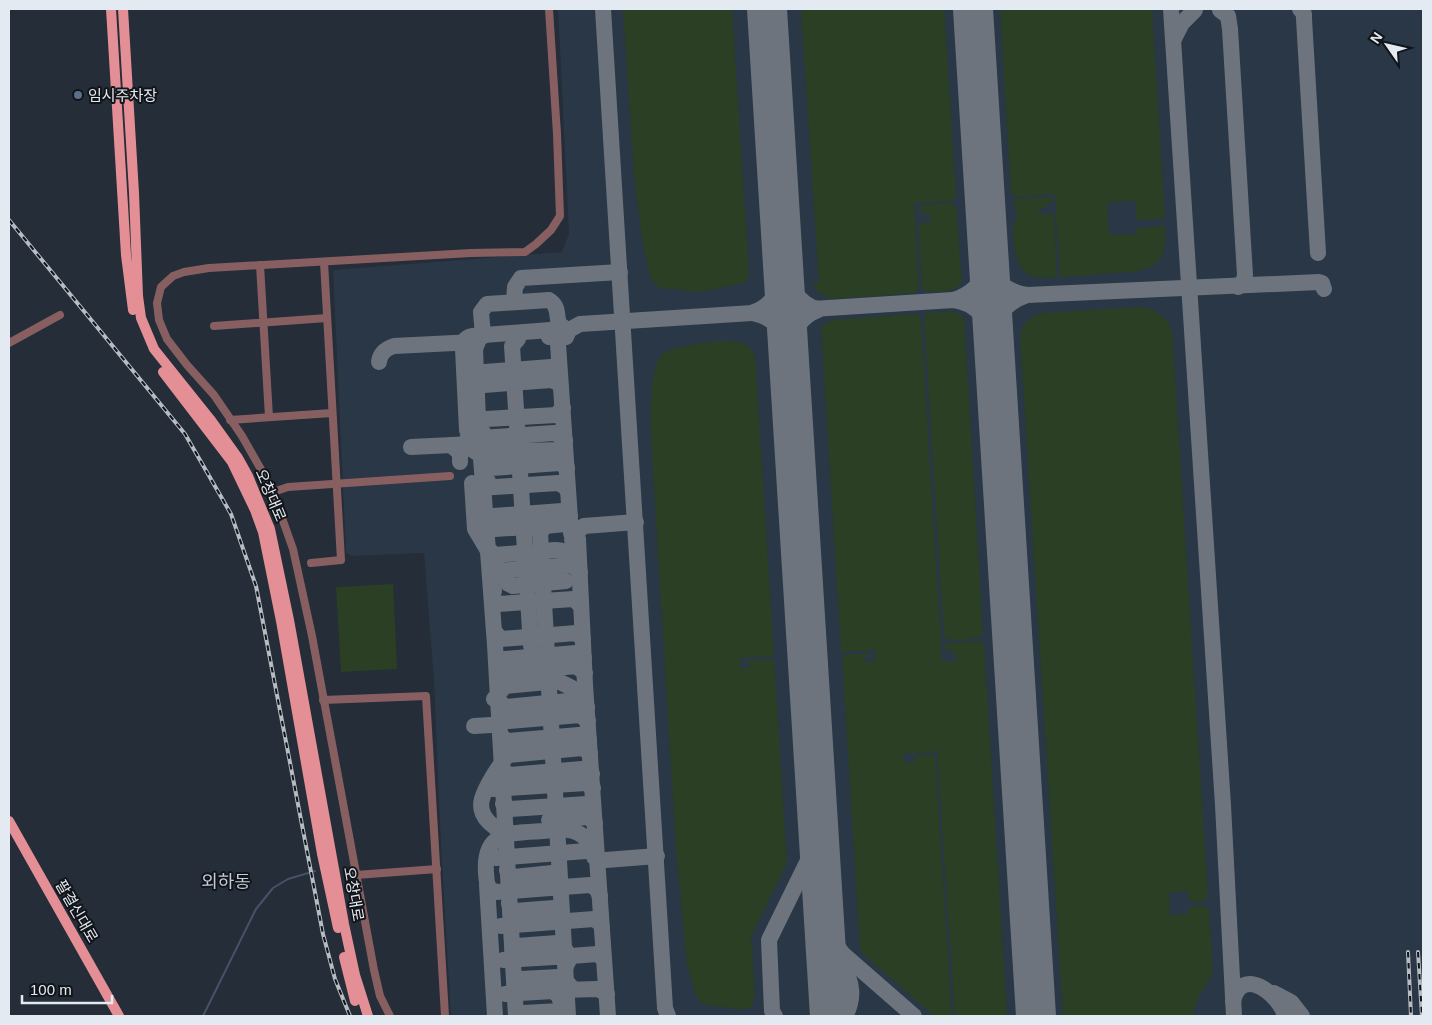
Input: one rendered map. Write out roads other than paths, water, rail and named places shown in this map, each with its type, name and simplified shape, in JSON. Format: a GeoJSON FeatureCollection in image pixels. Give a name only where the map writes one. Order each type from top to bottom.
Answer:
{"type":"FeatureCollection","features":[{"type":"Feature","properties":{"kind":"main road","name":"오창대로"},"geometry":{"type":"LineString","coordinates":[[111,9],[125,246],[135,318],[140,335],[150,353],[232,462],[255,510],[263,532],[332,879],[348,977],[361,1016]]}},
{"type":"Feature","properties":{"kind":"main road","name":"오창대로"},"geometry":{"type":"LineString","coordinates":[[123,9],[134,186],[138,296],[141,318],[154,349],[210,419],[238,458],[248,476],[270,530],[289,620],[327,853]]}},
{"type":"Feature","properties":{"kind":"main road","name":"팔결신대로"},"geometry":{"type":"LineString","coordinates":[[9,821],[119,1016]]}},
{"type":"Feature","properties":{"kind":"main road","name":"오창대로"},"geometry":{"type":"LineString","coordinates":[[332,879],[362,1001],[368,1016]]}},
{"type":"Feature","properties":{"kind":"street"},"geometry":{"type":"LineString","coordinates":[[390,1016],[380,996],[374,970],[312,636],[293,549],[273,492],[242,436],[214,395],[187,365],[167,338],[159,320],[157,303],[161,288],[173,276],[184,272],[210,268],[471,252],[525,252],[551,230],[560,216],[557,134],[548,9]]}},
{"type":"Feature","properties":{"kind":"street"},"geometry":{"type":"LineString","coordinates":[[311,563],[341,560],[324,262]]}},
{"type":"Feature","properties":{"kind":"street"},"geometry":{"type":"LineString","coordinates":[[260,265],[268,417]]}},
{"type":"Feature","properties":{"kind":"street"},"geometry":{"type":"LineString","coordinates":[[9,343],[60,315]]}},
{"type":"Feature","properties":{"kind":"street"},"geometry":{"type":"LineString","coordinates":[[214,326],[326,318]]}},
{"type":"Feature","properties":{"kind":"street"},"geometry":{"type":"LineString","coordinates":[[230,420],[332,413]]}},
{"type":"Feature","properties":{"kind":"street"},"geometry":{"type":"LineString","coordinates":[[273,492],[288,487],[450,476]]}},
{"type":"Feature","properties":{"kind":"street"},"geometry":{"type":"LineString","coordinates":[[323,700],[426,696],[445,1016]]}},
{"type":"Feature","properties":{"kind":"street"},"geometry":{"type":"LineString","coordinates":[[356,875],[437,870]]}},
{"type":"Feature","properties":{"kind":"waterway"},"geometry":{"type":"LineString","coordinates":[[203,1016],[256,909],[273,888],[288,879],[315,871]]}},
{"type":"Feature","properties":{"kind":"railway"},"geometry":{"type":"LineString","coordinates":[[9,220],[185,434],[231,514],[256,586],[323,934],[335,979],[350,1016]]}},
{"type":"Feature","properties":{"kind":"railway"},"geometry":{"type":"LineString","coordinates":[[1408,952],[1411,1016]]}},
{"type":"Feature","properties":{"kind":"railway"},"geometry":{"type":"LineString","coordinates":[[1418,952],[1422,1016]]}},
{"type":"Feature","properties":{"kind":"place","name":"임시주차장"},"geometry":{"type":"Point","coordinates":[78,95]}},
{"type":"Feature","properties":{"kind":"district","name":"외하동"},"geometry":{"type":"Point","coordinates":[226,882]}}]}
